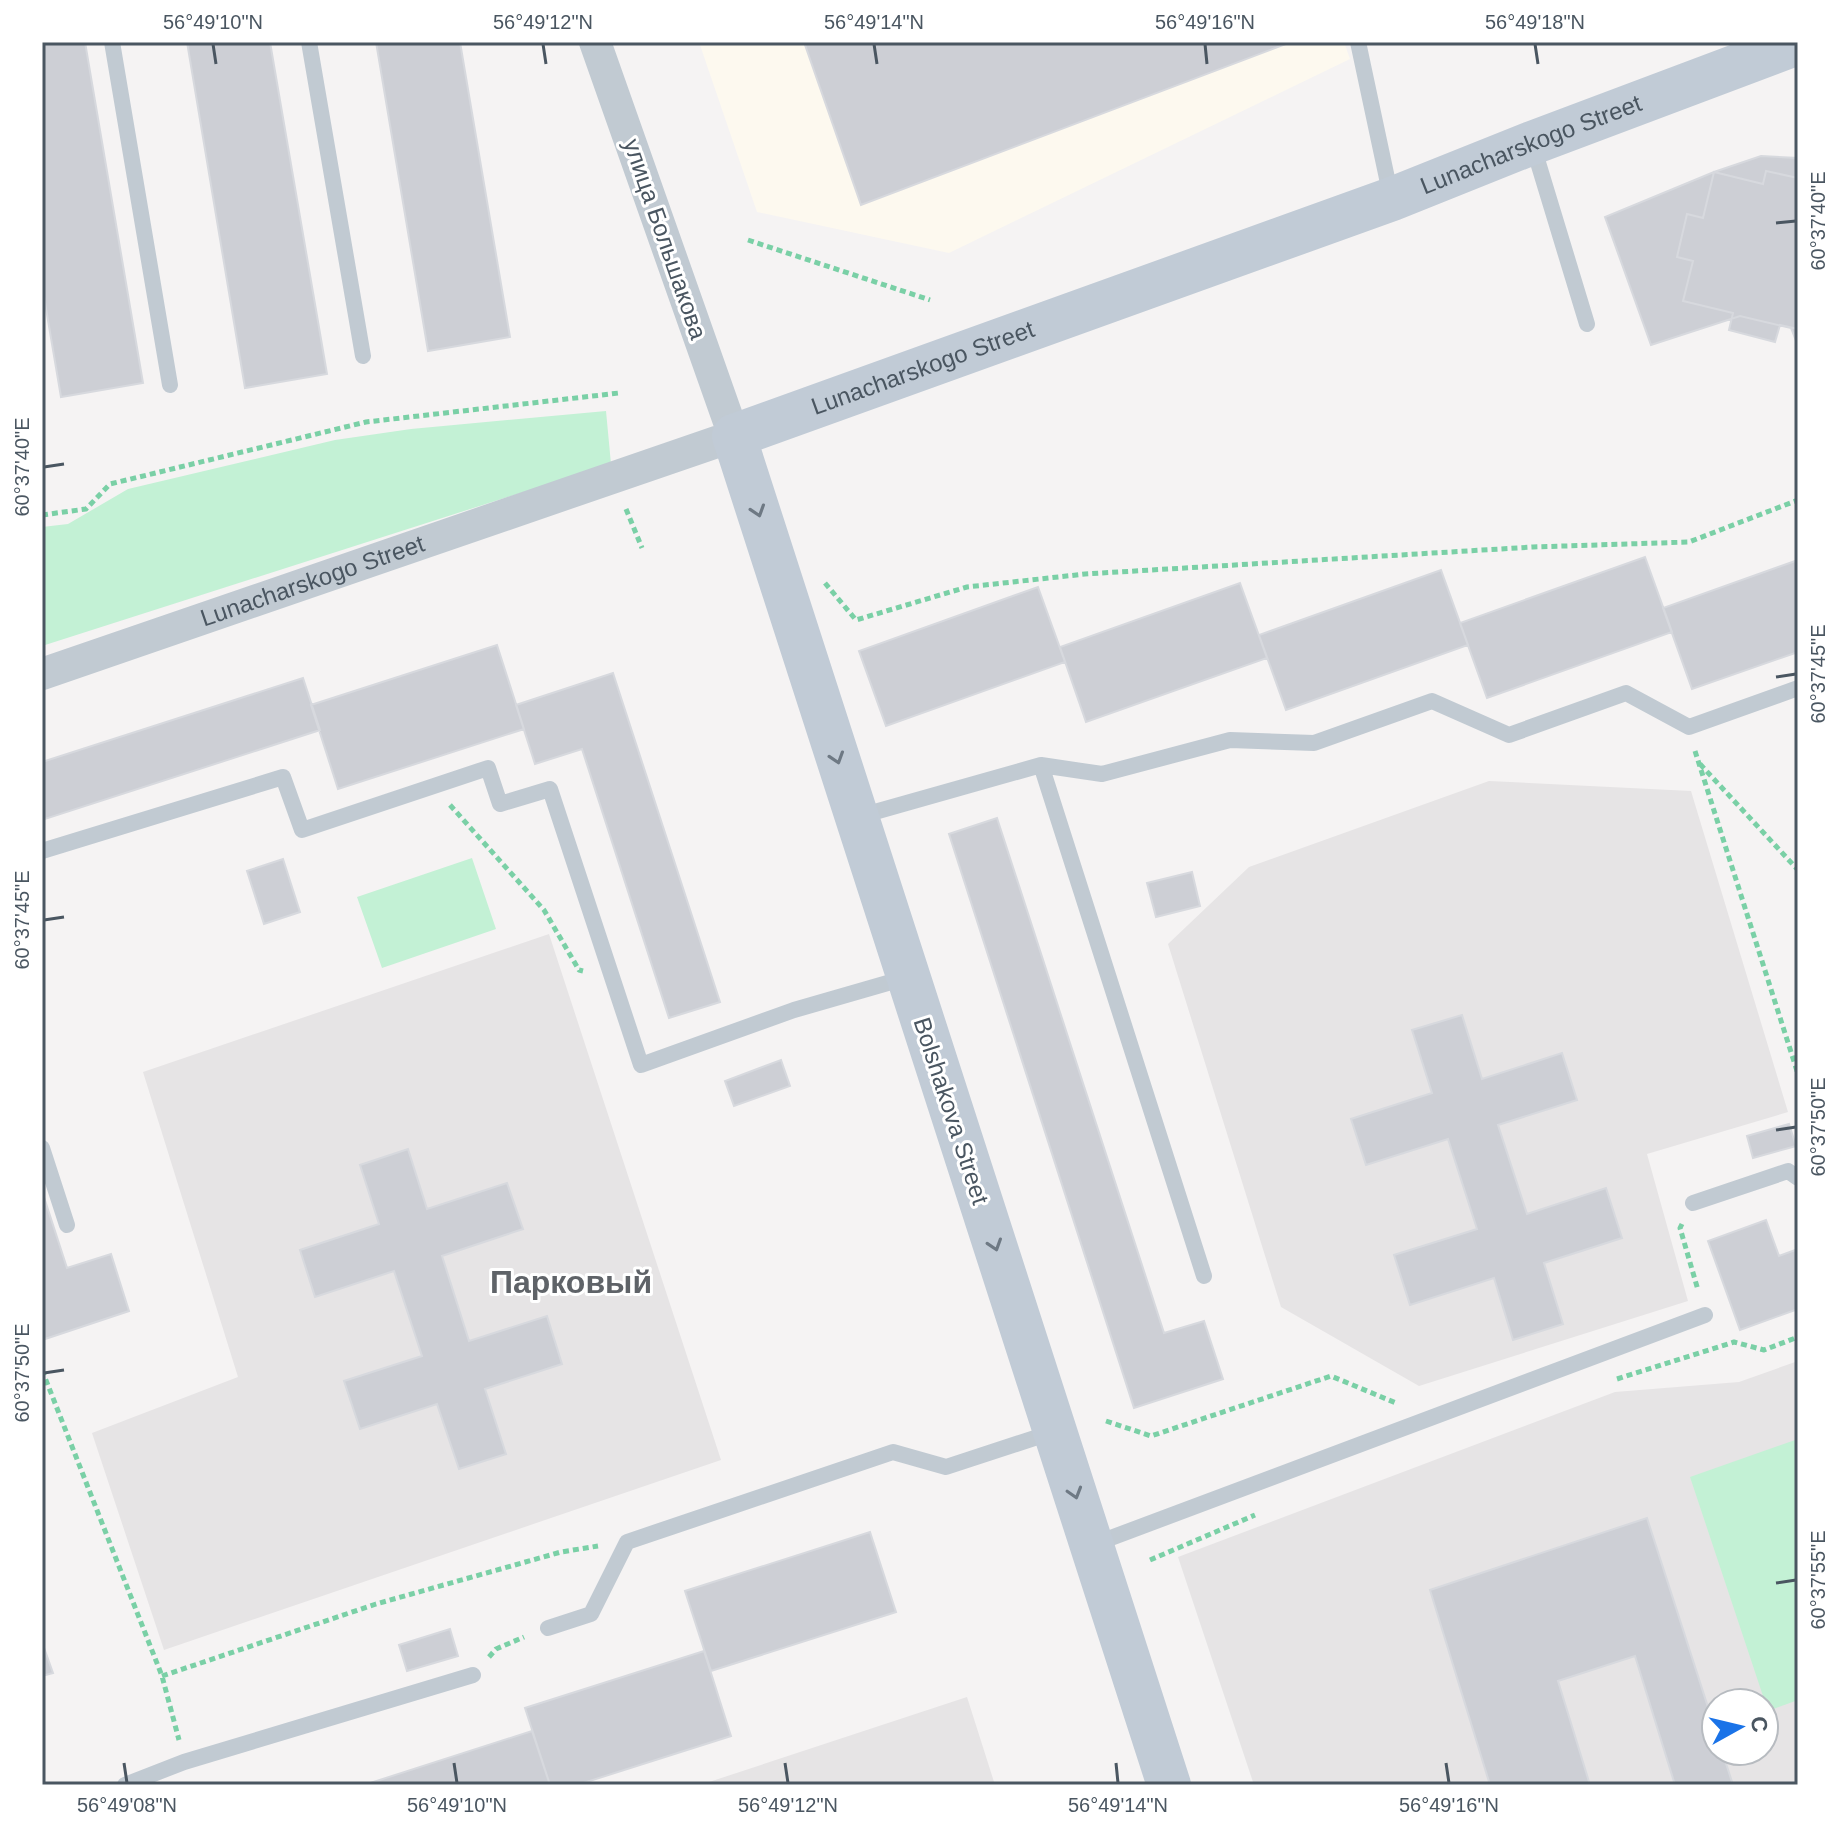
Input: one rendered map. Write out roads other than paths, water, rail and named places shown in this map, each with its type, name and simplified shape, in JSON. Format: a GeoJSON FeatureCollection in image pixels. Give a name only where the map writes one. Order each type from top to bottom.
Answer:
{"type":"FeatureCollection","features":[{"type":"Feature","properties":{"kind":"street","name":"улица Большакова"},"geometry":{"type":"LineString","coordinates":[[595,42],[734,436]]}},
{"type":"Feature","properties":{"kind":"street","name":"Lunacharskogo Street"},"geometry":{"type":"LineString","coordinates":[[42,674],[734,436],[1392,199],[1798,43]]}},
{"type":"Feature","properties":{"kind":"street","name":"Bolshakova Street"},"geometry":{"type":"LineString","coordinates":[[734,436],[1169,1785]]}},
{"type":"Feature","properties":{"kind":"lane"},"geometry":{"type":"LineString","coordinates":[[112,42],[170,385]]}},
{"type":"Feature","properties":{"kind":"lane"},"geometry":{"type":"LineString","coordinates":[[309,42],[363,356]]}},
{"type":"Feature","properties":{"kind":"lane"},"geometry":{"type":"LineString","coordinates":[[1358,42],[1392,199]]}},
{"type":"Feature","properties":{"kind":"lane"},"geometry":{"type":"LineString","coordinates":[[1532,143],[1587,324]]}},
{"type":"Feature","properties":{"kind":"lane"},"geometry":{"type":"LineString","coordinates":[[856,818],[1041,765],[1102,774],[1230,740],[1314,743],[1432,701],[1509,735],[1626,693],[1689,727],[1798,688]]}},
{"type":"Feature","properties":{"kind":"lane"},"geometry":{"type":"LineString","coordinates":[[1041,765],[1204,1276]]}},
{"type":"Feature","properties":{"kind":"lane"},"geometry":{"type":"LineString","coordinates":[[42,851],[283,777],[302,830],[488,768],[500,804],[550,789],[641,1065],[794,1010],[907,978]]}},
{"type":"Feature","properties":{"kind":"lane"},"geometry":{"type":"LineString","coordinates":[[42,1148],[67,1225]]}},
{"type":"Feature","properties":{"kind":"lane"},"geometry":{"type":"LineString","coordinates":[[1693,1203],[1788,1171],[1798,1178]]}},
{"type":"Feature","properties":{"kind":"lane"},"geometry":{"type":"LineString","coordinates":[[1091,1545],[1705,1315]]}},
{"type":"Feature","properties":{"kind":"lane"},"geometry":{"type":"LineString","coordinates":[[548,1628],[591,1614],[627,1542],[893,1452],[946,1467],[1056,1431]]}},
{"type":"Feature","properties":{"kind":"lane"},"geometry":{"type":"LineString","coordinates":[[125,1785],[184,1762],[473,1675]]}},
{"type":"Feature","properties":{"kind":"district","name":"Парковый"},"geometry":{"type":"Point","coordinates":[571,1282]}}]}
